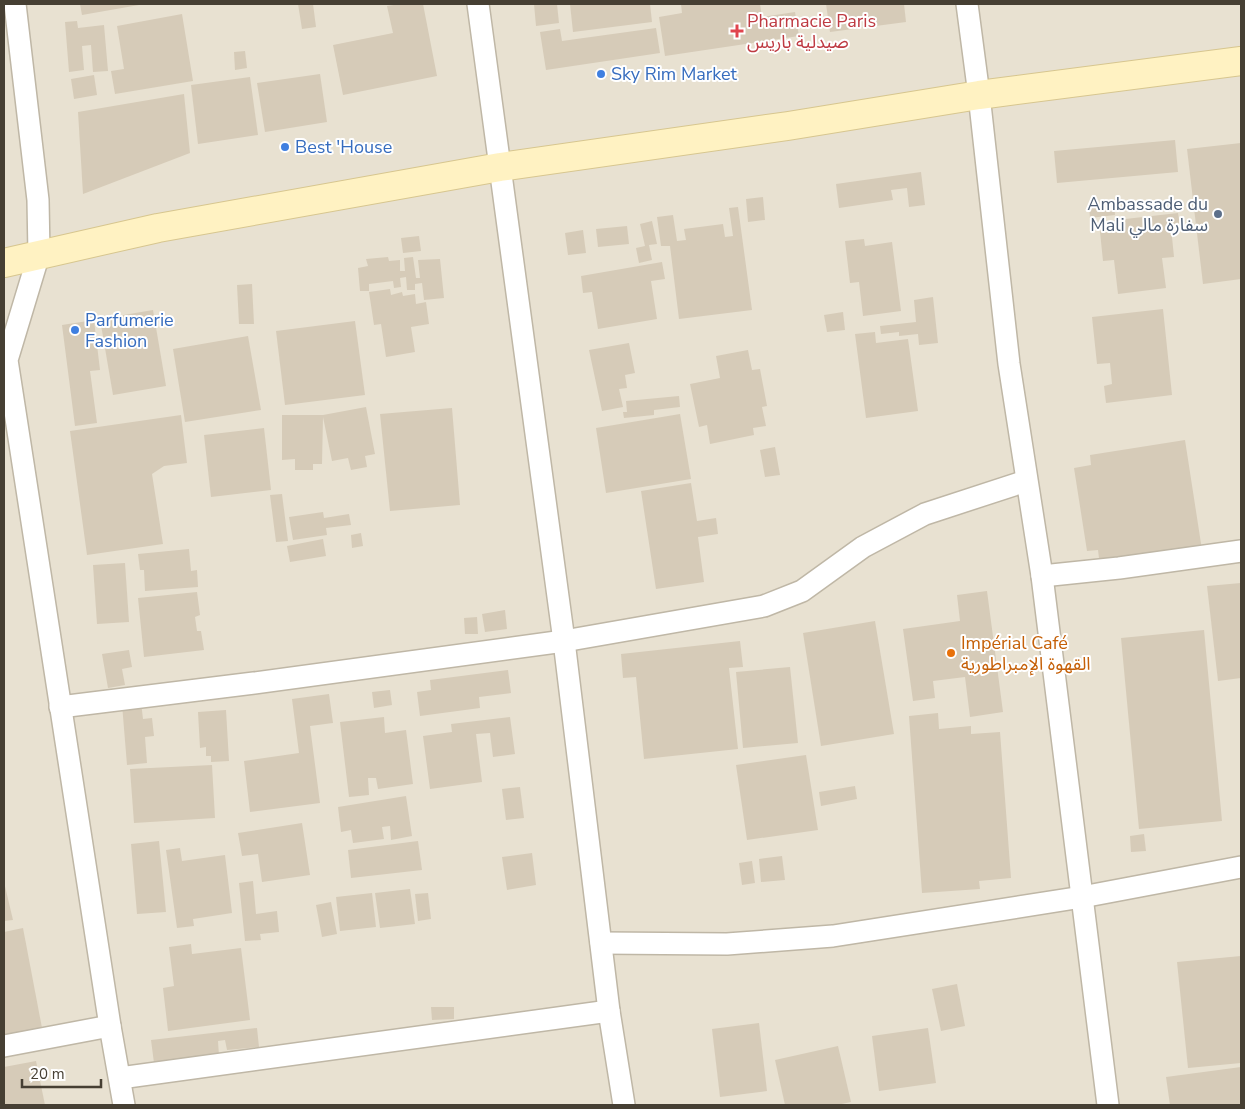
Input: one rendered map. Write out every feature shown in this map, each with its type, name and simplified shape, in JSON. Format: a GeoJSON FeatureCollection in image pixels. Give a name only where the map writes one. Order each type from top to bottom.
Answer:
{"type":"FeatureCollection","features":[{"type":"Feature","properties":{"kind":"main road"},"geometry":{"type":"LineString","coordinates":[[4,262],[158,228],[500,167],[788,126],[979,95],[1241,60]]}},
{"type":"Feature","properties":{"kind":"street"},"geometry":{"type":"LineString","coordinates":[[15,4],[38,200],[39,254],[5,358],[124,1105]]}},
{"type":"Feature","properties":{"kind":"street"},"geometry":{"type":"LineString","coordinates":[[478,4],[564,641],[609,1011],[624,1105]]}},
{"type":"Feature","properties":{"kind":"street"},"geometry":{"type":"LineString","coordinates":[[966,4],[979,95],[1009,364],[1042,576],[1108,1105]]}},
{"type":"Feature","properties":{"kind":"street"},"geometry":{"type":"LineString","coordinates":[[60,707],[264,682],[564,641],[764,606],[802,592],[863,547],[925,514],[1026,480]]}},
{"type":"Feature","properties":{"kind":"street"},"geometry":{"type":"LineString","coordinates":[[1042,576],[1119,568],[1241,551]]}},
{"type":"Feature","properties":{"kind":"street"},"geometry":{"type":"LineString","coordinates":[[601,943],[655,945],[727,944],[832,936],[1082,898],[1241,867]]}},
{"type":"Feature","properties":{"kind":"street"},"geometry":{"type":"LineString","coordinates":[[120,1078],[609,1011]]}},
{"type":"Feature","properties":{"kind":"street"},"geometry":{"type":"LineString","coordinates":[[4,1046],[110,1026]]}},
{"type":"Feature","properties":{"kind":"shaded area"},"geometry":{"type":"Polygon","coordinates":[[[4,4],[1241,4],[1241,1105],[4,1105],[4,4]]]}},
{"type":"Feature","properties":{"kind":"building"},"geometry":{"type":"Polygon","coordinates":[[[80,4],[139,4],[139,5],[82,15],[80,4]]]}},
{"type":"Feature","properties":{"kind":"building"},"geometry":{"type":"Polygon","coordinates":[[[298,4],[313,4],[316,27],[302,29],[298,4]]]}},
{"type":"Feature","properties":{"kind":"building"},"geometry":{"type":"Polygon","coordinates":[[[423,4],[437,76],[343,95],[333,45],[393,33],[387,6],[423,4]]]}},
{"type":"Feature","properties":{"kind":"building"},"geometry":{"type":"Polygon","coordinates":[[[534,4],[557,4],[559,23],[536,26],[534,4]]]}},
{"type":"Feature","properties":{"kind":"building"},"geometry":{"type":"Polygon","coordinates":[[[570,4],[650,4],[652,22],[573,32],[570,4]]]}},
{"type":"Feature","properties":{"kind":"building"},"geometry":{"type":"Polygon","coordinates":[[[681,4],[760,4],[762,17],[795,12],[799,36],[665,56],[659,17],[682,13],[681,4]]]}},
{"type":"Feature","properties":{"kind":"building"},"geometry":{"type":"Polygon","coordinates":[[[826,4],[904,4],[906,22],[830,32],[826,4]]]}},
{"type":"Feature","properties":{"kind":"building"},"geometry":{"type":"Polygon","coordinates":[[[182,14],[193,81],[115,94],[111,71],[124,69],[117,26],[182,14]]]}},
{"type":"Feature","properties":{"kind":"building"},"geometry":{"type":"Polygon","coordinates":[[[77,21],[78,28],[104,25],[108,71],[93,72],[91,45],[82,46],[84,70],[69,72],[65,22],[77,21]]]}},
{"type":"Feature","properties":{"kind":"building"},"geometry":{"type":"Polygon","coordinates":[[[656,28],[660,53],[546,70],[540,32],[560,29],[562,41],[656,28]]]}},
{"type":"Feature","properties":{"kind":"building"},"geometry":{"type":"Polygon","coordinates":[[[245,51],[247,68],[235,70],[234,52],[245,51]]]}},
{"type":"Feature","properties":{"kind":"building"},"geometry":{"type":"Polygon","coordinates":[[[320,74],[327,122],[265,132],[257,83],[320,74]]]}},
{"type":"Feature","properties":{"kind":"building"},"geometry":{"type":"Polygon","coordinates":[[[94,75],[97,95],[74,99],[71,79],[94,75]]]}},
{"type":"Feature","properties":{"kind":"building"},"geometry":{"type":"Polygon","coordinates":[[[250,77],[258,135],[198,144],[191,85],[250,77]]]}},
{"type":"Feature","properties":{"kind":"building"},"geometry":{"type":"Polygon","coordinates":[[[184,94],[190,153],[83,194],[78,112],[184,94]]]}},
{"type":"Feature","properties":{"kind":"building"},"geometry":{"type":"Polygon","coordinates":[[[1175,140],[1178,172],[1057,183],[1054,151],[1175,140]]]}},
{"type":"Feature","properties":{"kind":"building","name":"Ambassade du Mali سفارة مالي"},"geometry":{"type":"Polygon","coordinates":[[[1241,143],[1241,279],[1203,284],[1187,149],[1241,143]]]}},
{"type":"Feature","properties":{"kind":"building"},"geometry":{"type":"Polygon","coordinates":[[[921,172],[925,205],[909,207],[907,188],[891,190],[893,200],[839,208],[836,184],[921,172]]]}},
{"type":"Feature","properties":{"kind":"building"},"geometry":{"type":"Polygon","coordinates":[[[763,197],[765,220],[748,222],[746,199],[763,197]]]}},
{"type":"Feature","properties":{"kind":"building"},"geometry":{"type":"Polygon","coordinates":[[[1114,203],[1115,215],[1090,218],[1089,206],[1114,203]]]}},
{"type":"Feature","properties":{"kind":"building"},"geometry":{"type":"Polygon","coordinates":[[[738,207],[752,310],[679,319],[670,246],[661,246],[657,217],[673,215],[677,241],[686,240],[684,229],[723,224],[725,237],[733,236],[729,208],[738,207]]]}},
{"type":"Feature","properties":{"kind":"building"},"geometry":{"type":"Polygon","coordinates":[[[1178,213],[1180,226],[1171,227],[1174,257],[1162,258],[1166,288],[1118,294],[1114,260],[1103,261],[1099,222],[1178,213]]]}},
{"type":"Feature","properties":{"kind":"building"},"geometry":{"type":"Polygon","coordinates":[[[652,221],[657,244],[649,245],[652,260],[639,263],[636,248],[645,246],[640,224],[652,221]]]}},
{"type":"Feature","properties":{"kind":"building"},"geometry":{"type":"Polygon","coordinates":[[[627,226],[629,244],[598,247],[596,229],[627,226]]]}},
{"type":"Feature","properties":{"kind":"building"},"geometry":{"type":"Polygon","coordinates":[[[583,230],[586,253],[568,255],[565,233],[583,230]]]}},
{"type":"Feature","properties":{"kind":"building"},"geometry":{"type":"Polygon","coordinates":[[[419,236],[421,251],[403,253],[401,238],[419,236]]]}},
{"type":"Feature","properties":{"kind":"building"},"geometry":{"type":"Polygon","coordinates":[[[864,239],[865,246],[892,242],[901,311],[863,316],[859,282],[850,283],[845,241],[864,239]]]}},
{"type":"Feature","properties":{"kind":"building"},"geometry":{"type":"Polygon","coordinates":[[[388,257],[389,261],[400,260],[400,271],[405,271],[404,258],[413,257],[416,278],[420,278],[418,260],[440,259],[444,298],[424,300],[422,283],[415,284],[415,290],[407,290],[406,277],[400,278],[401,287],[394,288],[393,281],[369,284],[369,291],[360,291],[358,268],[368,266],[366,259],[388,257]]]}},
{"type":"Feature","properties":{"kind":"building"},"geometry":{"type":"Polygon","coordinates":[[[662,262],[665,279],[651,281],[657,319],[598,329],[592,292],[583,293],[581,276],[662,262]]]}},
{"type":"Feature","properties":{"kind":"building"},"geometry":{"type":"Polygon","coordinates":[[[252,284],[254,324],[239,324],[237,285],[252,284]]]}},
{"type":"Feature","properties":{"kind":"building"},"geometry":{"type":"Polygon","coordinates":[[[390,289],[391,295],[402,292],[403,296],[415,294],[416,304],[426,302],[429,324],[411,327],[415,352],[386,357],[381,324],[374,325],[369,292],[390,289]]]}},
{"type":"Feature","properties":{"kind":"building"},"geometry":{"type":"Polygon","coordinates":[[[933,297],[938,343],[919,345],[918,334],[899,336],[899,332],[881,334],[880,326],[916,322],[914,300],[933,297]]]}},
{"type":"Feature","properties":{"kind":"building"},"geometry":{"type":"Polygon","coordinates":[[[1163,309],[1172,395],[1106,403],[1104,386],[1112,384],[1110,363],[1097,364],[1092,317],[1163,309]]]}},
{"type":"Feature","properties":{"kind":"building"},"geometry":{"type":"Polygon","coordinates":[[[153,310],[166,386],[113,395],[100,319],[153,310]]]}},
{"type":"Feature","properties":{"kind":"building"},"geometry":{"type":"Polygon","coordinates":[[[843,312],[845,330],[827,332],[824,315],[843,312]]]}},
{"type":"Feature","properties":{"kind":"building"},"geometry":{"type":"Polygon","coordinates":[[[94,320],[100,370],[90,371],[97,423],[75,426],[62,325],[94,320]]]}},
{"type":"Feature","properties":{"kind":"building"},"geometry":{"type":"Polygon","coordinates":[[[355,321],[365,395],[285,405],[276,331],[355,321]]]}},
{"type":"Feature","properties":{"kind":"building"},"geometry":{"type":"Polygon","coordinates":[[[875,332],[876,343],[908,339],[918,411],[866,418],[855,334],[875,332]]]}},
{"type":"Feature","properties":{"kind":"building"},"geometry":{"type":"Polygon","coordinates":[[[248,336],[261,410],[185,422],[173,349],[248,336]]]}},
{"type":"Feature","properties":{"kind":"building"},"geometry":{"type":"Polygon","coordinates":[[[629,343],[635,373],[625,375],[627,388],[619,389],[623,407],[602,411],[589,350],[629,343]]]}},
{"type":"Feature","properties":{"kind":"building"},"geometry":{"type":"Polygon","coordinates":[[[748,350],[752,370],[760,369],[767,406],[762,407],[766,426],[753,428],[754,435],[710,444],[707,425],[699,427],[690,384],[720,378],[716,356],[748,350]]]}},
{"type":"Feature","properties":{"kind":"building"},"geometry":{"type":"Polygon","coordinates":[[[679,396],[680,407],[654,410],[654,415],[624,418],[623,412],[627,412],[626,401],[679,396]]]}},
{"type":"Feature","properties":{"kind":"building"},"geometry":{"type":"Polygon","coordinates":[[[366,407],[375,454],[365,456],[367,467],[351,470],[348,458],[332,461],[323,417],[322,464],[313,464],[313,470],[295,470],[295,459],[282,460],[282,415],[323,415],[366,407]]]}},
{"type":"Feature","properties":{"kind":"building"},"geometry":{"type":"Polygon","coordinates":[[[452,408],[460,505],[390,511],[380,414],[452,408]]]}},
{"type":"Feature","properties":{"kind":"building"},"geometry":{"type":"Polygon","coordinates":[[[680,414],[691,479],[606,493],[596,428],[680,414]]]}},
{"type":"Feature","properties":{"kind":"building"},"geometry":{"type":"Polygon","coordinates":[[[181,415],[187,463],[164,466],[152,474],[163,544],[87,555],[70,431],[181,415]]]}},
{"type":"Feature","properties":{"kind":"building"},"geometry":{"type":"Polygon","coordinates":[[[264,428],[271,490],[211,497],[204,435],[264,428]]]}},
{"type":"Feature","properties":{"kind":"building"},"geometry":{"type":"Polygon","coordinates":[[[1185,440],[1202,550],[1100,566],[1098,550],[1087,551],[1074,468],[1091,465],[1090,455],[1185,440]]]}},
{"type":"Feature","properties":{"kind":"building"},"geometry":{"type":"Polygon","coordinates":[[[775,447],[780,475],[765,477],[760,450],[775,447]]]}},
{"type":"Feature","properties":{"kind":"building"},"geometry":{"type":"Polygon","coordinates":[[[691,483],[697,521],[716,518],[718,534],[698,537],[704,582],[656,589],[641,491],[691,483]]]}},
{"type":"Feature","properties":{"kind":"building"},"geometry":{"type":"Polygon","coordinates":[[[282,494],[288,541],[276,542],[270,495],[282,494]]]}},
{"type":"Feature","properties":{"kind":"building"},"geometry":{"type":"Polygon","coordinates":[[[323,512],[324,518],[349,514],[351,525],[326,528],[327,535],[293,540],[289,517],[323,512]]]}},
{"type":"Feature","properties":{"kind":"building"},"geometry":{"type":"Polygon","coordinates":[[[361,533],[363,546],[352,548],[351,535],[361,533]]]}},
{"type":"Feature","properties":{"kind":"building"},"geometry":{"type":"Polygon","coordinates":[[[323,539],[326,556],[290,562],[287,546],[323,539]]]}},
{"type":"Feature","properties":{"kind":"building"},"geometry":{"type":"Polygon","coordinates":[[[189,549],[191,571],[197,570],[198,587],[145,591],[144,570],[140,570],[138,554],[189,549]]]}},
{"type":"Feature","properties":{"kind":"building"},"geometry":{"type":"Polygon","coordinates":[[[125,563],[129,622],[97,624],[93,565],[125,563]]]}},
{"type":"Feature","properties":{"kind":"building"},"geometry":{"type":"Polygon","coordinates":[[[1241,583],[1241,678],[1218,681],[1207,586],[1241,583]]]}},
{"type":"Feature","properties":{"kind":"building","name":"Impérial Café القهوة الإمبراطورية"},"geometry":{"type":"Polygon","coordinates":[[[987,591],[1003,712],[970,717],[965,677],[933,681],[935,698],[913,701],[903,629],[960,621],[957,595],[987,591]]]}},
{"type":"Feature","properties":{"kind":"building"},"geometry":{"type":"Polygon","coordinates":[[[197,592],[200,615],[195,617],[197,631],[201,631],[204,650],[144,657],[138,598],[197,592]]]}},
{"type":"Feature","properties":{"kind":"building"},"geometry":{"type":"Polygon","coordinates":[[[505,610],[507,629],[485,632],[482,614],[505,610]]]}},
{"type":"Feature","properties":{"kind":"building"},"geometry":{"type":"Polygon","coordinates":[[[477,617],[478,634],[465,634],[464,618],[477,617]]]}},
{"type":"Feature","properties":{"kind":"building"},"geometry":{"type":"Polygon","coordinates":[[[875,621],[894,734],[821,746],[803,633],[875,621]]]}},
{"type":"Feature","properties":{"kind":"building"},"geometry":{"type":"Polygon","coordinates":[[[1204,630],[1222,821],[1139,829],[1121,638],[1204,630]]]}},
{"type":"Feature","properties":{"kind":"building"},"geometry":{"type":"Polygon","coordinates":[[[740,641],[743,667],[729,668],[738,749],[644,759],[636,677],[623,678],[621,654],[740,641]]]}},
{"type":"Feature","properties":{"kind":"building"},"geometry":{"type":"Polygon","coordinates":[[[129,650],[132,667],[122,669],[125,685],[108,688],[102,654],[129,650]]]}},
{"type":"Feature","properties":{"kind":"building"},"geometry":{"type":"Polygon","coordinates":[[[790,667],[798,743],[743,748],[736,672],[790,667]]]}},
{"type":"Feature","properties":{"kind":"building"},"geometry":{"type":"Polygon","coordinates":[[[508,670],[511,693],[479,697],[480,708],[420,716],[417,692],[431,690],[430,680],[508,670]]]}},
{"type":"Feature","properties":{"kind":"building"},"geometry":{"type":"Polygon","coordinates":[[[390,690],[392,705],[374,708],[372,692],[390,690]]]}},
{"type":"Feature","properties":{"kind":"building"},"geometry":{"type":"Polygon","coordinates":[[[329,694],[333,723],[310,726],[320,803],[250,812],[244,761],[299,753],[292,699],[329,694]]]}},
{"type":"Feature","properties":{"kind":"building"},"geometry":{"type":"Polygon","coordinates":[[[141,702],[143,719],[152,718],[154,736],[145,737],[147,763],[127,765],[122,704],[141,702]]]}},
{"type":"Feature","properties":{"kind":"building"},"geometry":{"type":"Polygon","coordinates":[[[226,710],[229,761],[211,762],[211,756],[206,756],[206,747],[200,748],[198,712],[226,710]]]}},
{"type":"Feature","properties":{"kind":"building"},"geometry":{"type":"Polygon","coordinates":[[[938,713],[939,729],[971,726],[971,734],[1000,732],[1011,878],[979,881],[980,889],[922,893],[909,716],[938,713]]]}},
{"type":"Feature","properties":{"kind":"building"},"geometry":{"type":"Polygon","coordinates":[[[384,717],[385,733],[406,730],[413,784],[378,789],[376,778],[368,778],[369,795],[349,797],[340,722],[384,717]]]}},
{"type":"Feature","properties":{"kind":"building"},"geometry":{"type":"Polygon","coordinates":[[[510,717],[515,754],[493,757],[490,733],[476,734],[482,782],[430,789],[423,736],[452,732],[451,724],[510,717]]]}},
{"type":"Feature","properties":{"kind":"building"},"geometry":{"type":"Polygon","coordinates":[[[806,755],[818,830],[747,840],[736,765],[806,755]]]}},
{"type":"Feature","properties":{"kind":"building"},"geometry":{"type":"Polygon","coordinates":[[[212,765],[215,818],[134,823],[130,769],[212,765]]]}},
{"type":"Feature","properties":{"kind":"building"},"geometry":{"type":"Polygon","coordinates":[[[855,786],[857,799],[821,806],[819,792],[855,786]]]}},
{"type":"Feature","properties":{"kind":"building"},"geometry":{"type":"Polygon","coordinates":[[[520,787],[524,818],[506,820],[502,789],[520,787]]]}},
{"type":"Feature","properties":{"kind":"building"},"geometry":{"type":"Polygon","coordinates":[[[406,796],[412,836],[391,840],[390,826],[382,827],[384,839],[353,843],[351,830],[341,832],[338,807],[406,796]]]}},
{"type":"Feature","properties":{"kind":"building"},"geometry":{"type":"Polygon","coordinates":[[[302,823],[310,875],[262,882],[258,854],[242,856],[238,833],[302,823]]]}},
{"type":"Feature","properties":{"kind":"building"},"geometry":{"type":"Polygon","coordinates":[[[1144,834],[1146,851],[1131,852],[1130,836],[1144,834]]]}},
{"type":"Feature","properties":{"kind":"building"},"geometry":{"type":"Polygon","coordinates":[[[159,841],[166,912],[137,914],[131,844],[159,841]]]}},
{"type":"Feature","properties":{"kind":"building"},"geometry":{"type":"Polygon","coordinates":[[[418,841],[422,870],[351,878],[348,850],[418,841]]]}},
{"type":"Feature","properties":{"kind":"building"},"geometry":{"type":"Polygon","coordinates":[[[180,848],[182,861],[225,855],[232,913],[193,919],[194,926],[177,928],[166,850],[180,848]]]}},
{"type":"Feature","properties":{"kind":"building"},"geometry":{"type":"Polygon","coordinates":[[[532,853],[536,885],[507,890],[502,857],[532,853]]]}},
{"type":"Feature","properties":{"kind":"building"},"geometry":{"type":"Polygon","coordinates":[[[782,856],[785,880],[761,882],[759,859],[782,856]]]}},
{"type":"Feature","properties":{"kind":"building"},"geometry":{"type":"Polygon","coordinates":[[[752,861],[755,883],[742,885],[739,863],[752,861]]]}},
{"type":"Feature","properties":{"kind":"building"},"geometry":{"type":"Polygon","coordinates":[[[253,881],[256,914],[277,911],[279,932],[260,934],[261,940],[245,941],[239,883],[253,881]]]}},
{"type":"Feature","properties":{"kind":"building"},"geometry":{"type":"Polygon","coordinates":[[[4,882],[13,920],[4,921],[4,882]]]}},
{"type":"Feature","properties":{"kind":"building"},"geometry":{"type":"Polygon","coordinates":[[[410,889],[415,924],[380,928],[375,893],[410,889]]]}},
{"type":"Feature","properties":{"kind":"building"},"geometry":{"type":"Polygon","coordinates":[[[372,893],[376,927],[340,931],[336,897],[372,893]]]}},
{"type":"Feature","properties":{"kind":"building"},"geometry":{"type":"Polygon","coordinates":[[[428,893],[431,919],[418,921],[415,894],[428,893]]]}},
{"type":"Feature","properties":{"kind":"building"},"geometry":{"type":"Polygon","coordinates":[[[331,902],[337,934],[322,937],[316,905],[331,902]]]}},
{"type":"Feature","properties":{"kind":"building"},"geometry":{"type":"Polygon","coordinates":[[[23,928],[42,1028],[4,1036],[4,932],[23,928]]]}},
{"type":"Feature","properties":{"kind":"building"},"geometry":{"type":"Polygon","coordinates":[[[191,944],[192,954],[241,948],[250,1020],[168,1031],[163,988],[174,986],[169,947],[191,944]]]}},
{"type":"Feature","properties":{"kind":"building"},"geometry":{"type":"Polygon","coordinates":[[[1241,956],[1241,1063],[1188,1068],[1177,962],[1241,956]]]}},
{"type":"Feature","properties":{"kind":"building"},"geometry":{"type":"Polygon","coordinates":[[[957,984],[965,1026],[941,1031],[932,989],[957,984]]]}},
{"type":"Feature","properties":{"kind":"building"},"geometry":{"type":"Polygon","coordinates":[[[431,1007],[454,1007],[454,1019],[432,1020],[431,1007]]]}},
{"type":"Feature","properties":{"kind":"building"},"geometry":{"type":"Polygon","coordinates":[[[759,1023],[767,1091],[720,1097],[712,1029],[759,1023]]]}},
{"type":"Feature","properties":{"kind":"building"},"geometry":{"type":"Polygon","coordinates":[[[257,1028],[259,1047],[227,1050],[225,1040],[218,1041],[219,1056],[154,1063],[151,1040],[257,1028]]]}},
{"type":"Feature","properties":{"kind":"building"},"geometry":{"type":"Polygon","coordinates":[[[928,1028],[936,1083],[879,1091],[872,1036],[928,1028]]]}},
{"type":"Feature","properties":{"kind":"building"},"geometry":{"type":"Polygon","coordinates":[[[838,1046],[851,1102],[837,1105],[785,1105],[775,1060],[838,1046]]]}},
{"type":"Feature","properties":{"kind":"building"},"geometry":{"type":"Polygon","coordinates":[[[36,1061],[45,1105],[4,1105],[4,1067],[36,1061]]]}},
{"type":"Feature","properties":{"kind":"building"},"geometry":{"type":"Polygon","coordinates":[[[1241,1067],[1241,1105],[1170,1105],[1166,1077],[1241,1067]]]}},
{"type":"Feature","properties":{"kind":"place","name":"Pharmacie Paris صيدلية باريس"},"geometry":{"type":"Point","coordinates":[737,31]}},
{"type":"Feature","properties":{"kind":"place","name":"Sky Rim Market"},"geometry":{"type":"Point","coordinates":[601,74]}},
{"type":"Feature","properties":{"kind":"place","name":"Best 'House"},"geometry":{"type":"Point","coordinates":[285,147]}},
{"type":"Feature","properties":{"kind":"place","name":"Ambassade du Mali سفارة مالي"},"geometry":{"type":"Point","coordinates":[1218,214]}},
{"type":"Feature","properties":{"kind":"place","name":"Parfumerie Fashion"},"geometry":{"type":"Point","coordinates":[75,330]}},
{"type":"Feature","properties":{"kind":"place","name":"Impérial Café القهوة الإمبراطورية"},"geometry":{"type":"Point","coordinates":[951,653]}}]}
